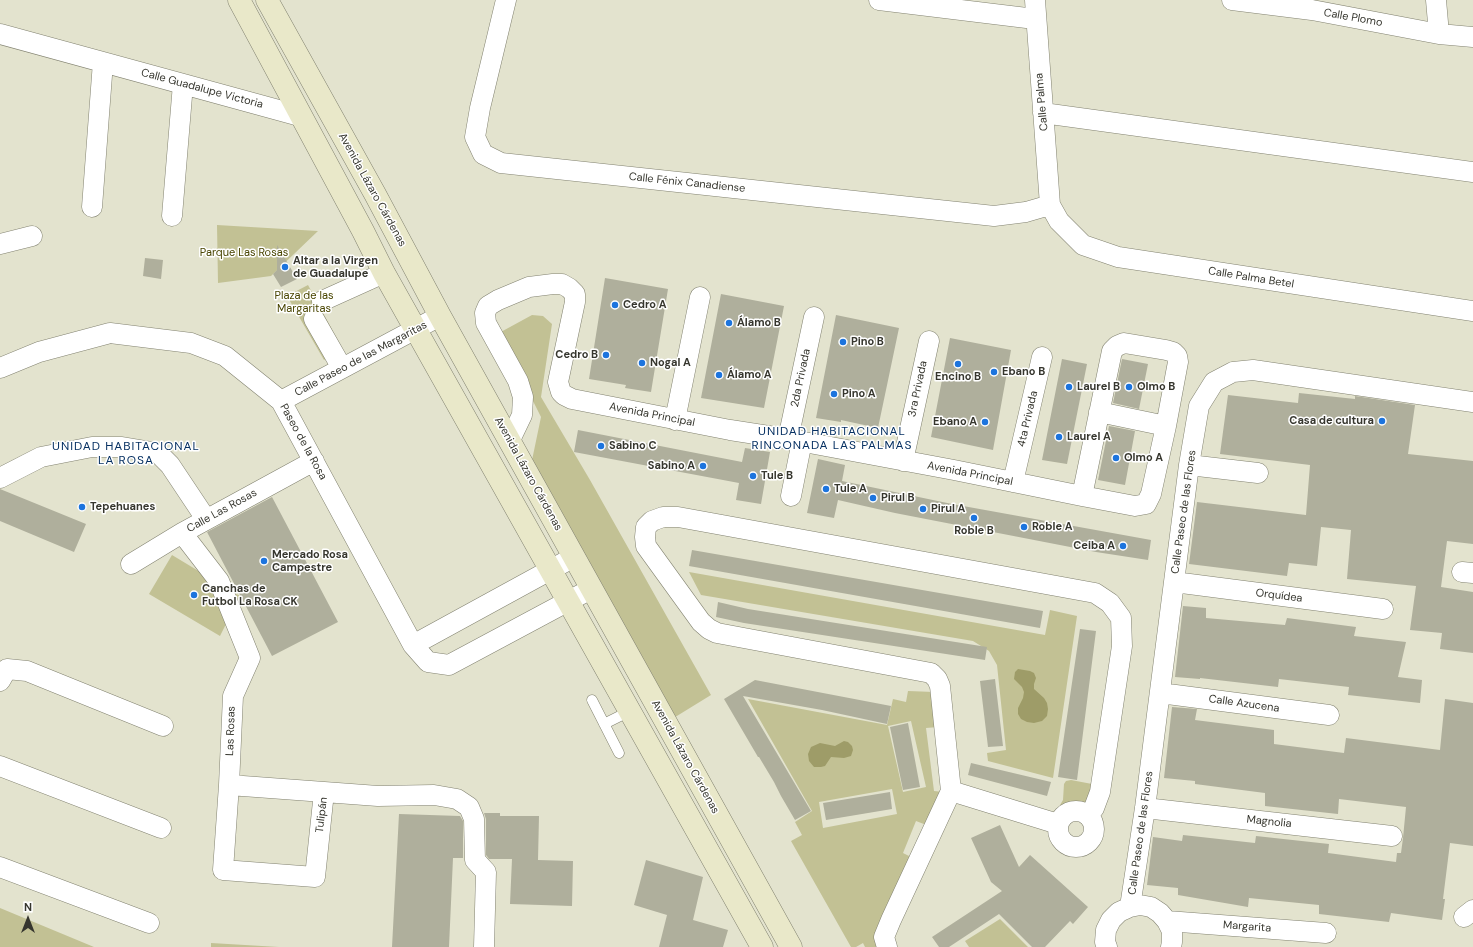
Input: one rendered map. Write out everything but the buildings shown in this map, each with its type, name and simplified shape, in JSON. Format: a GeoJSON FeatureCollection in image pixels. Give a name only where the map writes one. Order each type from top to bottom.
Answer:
{"type":"FeatureCollection","features":[{"type":"Feature","properties":{"kind":"main road"},"geometry":{"type":"LineString","coordinates":[[239,0],[384,273],[762,947]]}},
{"type":"Feature","properties":{"kind":"main road","name":"Avenida Lázaro Cárdenas"},"geometry":{"type":"LineString","coordinates":[[267,0],[375,194],[440,316],[791,947]]}},
{"type":"Feature","properties":{"kind":"street","name":"Calle Fénix Canadiense"},"geometry":{"type":"LineString","coordinates":[[506,0],[480,108],[475,137],[483,154],[501,163],[994,216],[1026,212],[1050,205]]}},
{"type":"Feature","properties":{"kind":"street"},"geometry":{"type":"LineString","coordinates":[[880,0],[1035,10]]}},
{"type":"Feature","properties":{"kind":"street","name":"Calle Plomo"},"geometry":{"type":"LineString","coordinates":[[1232,0],[1312,5],[1440,34],[1473,37]]}},
{"type":"Feature","properties":{"kind":"street"},"geometry":{"type":"LineString","coordinates":[[1436,0],[1440,34]]}},
{"type":"Feature","properties":{"kind":"street","name":"Calle Palma"},"geometry":{"type":"LineString","coordinates":[[1035,10],[1050,205]]}},
{"type":"Feature","properties":{"kind":"street","name":"Calle Guadalupe Victoria"},"geometry":{"type":"LineString","coordinates":[[0,34],[300,116]]}},
{"type":"Feature","properties":{"kind":"street"},"geometry":{"type":"LineString","coordinates":[[92,207],[103,62]]}},
{"type":"Feature","properties":{"kind":"street"},"geometry":{"type":"LineString","coordinates":[[172,216],[183,84]]}},
{"type":"Feature","properties":{"kind":"street"},"geometry":{"type":"LineString","coordinates":[[1043,113],[1473,172]]}},
{"type":"Feature","properties":{"kind":"street","name":"Calle Palma Betel"},"geometry":{"type":"LineString","coordinates":[[1050,205],[1059,221],[1083,245],[1118,257],[1473,312]]}},
{"type":"Feature","properties":{"kind":"street"},"geometry":{"type":"LineString","coordinates":[[0,244],[32,236]]}},
{"type":"Feature","properties":{"kind":"street"},"geometry":{"type":"LineString","coordinates":[[342,368],[318,310],[384,273]]}},
{"type":"Feature","properties":{"kind":"street","name":"Avenida Principal"},"geometry":{"type":"LineString","coordinates":[[510,440],[522,415],[523,397],[518,381],[486,323],[485,313],[488,306],[498,300],[529,287],[562,284],[570,288],[575,294],[575,302],[558,382],[564,396],[572,399],[675,420],[795,440],[1014,482],[1082,496],[1135,506],[1146,504],[1151,494],[1178,362],[1175,354],[1166,350],[1124,343],[1117,346],[1112,351],[1082,496]]}},
{"type":"Feature","properties":{"kind":"street"},"geometry":{"type":"LineString","coordinates":[[675,420],[700,297]]}},
{"type":"Feature","properties":{"kind":"street","name":"Calle Paseo de las Margaritas"},"geometry":{"type":"LineString","coordinates":[[281,401],[440,316]]}},
{"type":"Feature","properties":{"kind":"street","name":"2da Privada"},"geometry":{"type":"LineString","coordinates":[[791,496],[795,440],[814,317]]}},
{"type":"Feature","properties":{"kind":"street","name":"Paseo de la Rosa"},"geometry":{"type":"LineString","coordinates":[[0,368],[39,352],[110,334],[191,343],[225,356],[281,401],[413,645],[428,662],[449,665],[591,588]]}},
{"type":"Feature","properties":{"kind":"street","name":"3ra Privada"},"geometry":{"type":"LineString","coordinates":[[903,461],[928,341]]}},
{"type":"Feature","properties":{"kind":"street","name":"4ta Privada"},"geometry":{"type":"LineString","coordinates":[[1014,482],[1042,357]]}},
{"type":"Feature","properties":{"kind":"street","name":"Calle Paseo de las Flores"},"geometry":{"type":"LineString","coordinates":[[1130,907],[1145,808],[1189,465],[1199,406],[1214,382],[1233,372],[1253,370],[1473,402]]}},
{"type":"Feature","properties":{"kind":"street"},"geometry":{"type":"LineString","coordinates":[[1099,412],[1166,426]]}},
{"type":"Feature","properties":{"kind":"street"},"geometry":{"type":"LineString","coordinates":[[0,478],[40,457],[92,447],[122,447],[158,453],[170,465],[206,519]]}},
{"type":"Feature","properties":{"kind":"street","name":"Calle Las Rosas"},"geometry":{"type":"LineString","coordinates":[[131,564],[206,519],[314,460]]}},
{"type":"Feature","properties":{"kind":"street"},"geometry":{"type":"LineString","coordinates":[[1189,465],[1258,473]]}},
{"type":"Feature","properties":{"kind":"street"},"geometry":{"type":"LineString","coordinates":[[888,947],[884,937],[951,791],[940,686],[937,679],[931,673],[717,633],[709,629],[701,622],[646,546],[646,528],[652,521],[663,517],[678,517],[1095,593],[1110,603],[1121,618],[1122,646],[1100,792],[1094,808],[1089,815]]}},
{"type":"Feature","properties":{"kind":"street","name":"Las Rosas"},"geometry":{"type":"LineString","coordinates":[[182,533],[219,581],[250,658],[233,696],[229,785]]}},
{"type":"Feature","properties":{"kind":"street"},"geometry":{"type":"LineString","coordinates":[[413,645],[574,557]]}},
{"type":"Feature","properties":{"kind":"street","name":"Orquídea"},"geometry":{"type":"LineString","coordinates":[[1174,582],[1383,609]]}},
{"type":"Feature","properties":{"kind":"street"},"geometry":{"type":"LineString","coordinates":[[0,681],[7,669],[27,671],[163,726]]}},
{"type":"Feature","properties":{"kind":"street","name":"Calle Azucena"},"geometry":{"type":"LineString","coordinates":[[1160,693],[1329,715]]}},
{"type":"Feature","properties":{"kind":"street"},"geometry":{"type":"LineString","coordinates":[[0,766],[161,828]]}},
{"type":"Feature","properties":{"kind":"street"},"geometry":{"type":"LineString","coordinates":[[229,785],[324,792]]}},
{"type":"Feature","properties":{"kind":"street","name":"Tulipán"},"geometry":{"type":"LineString","coordinates":[[229,785],[223,870],[316,877],[324,792],[378,796],[434,795],[457,799],[469,807],[474,818],[475,860],[486,872],[484,947]]}},
{"type":"Feature","properties":{"kind":"street"},"geometry":{"type":"LineString","coordinates":[[951,791],[1058,824]]}},
{"type":"Feature","properties":{"kind":"street","name":"Magnolia"},"geometry":{"type":"LineString","coordinates":[[1145,808],[1392,836]]}},
{"type":"Feature","properties":{"kind":"street"},"geometry":{"type":"LineString","coordinates":[[1077,810],[1089,815],[1095,825],[1095,832],[1089,842],[1079,847],[1067,845],[1062,841],[1057,830],[1061,818],[1065,814],[1077,810]]}},
{"type":"Feature","properties":{"kind":"street"},"geometry":{"type":"LineString","coordinates":[[0,867],[149,923]]}},
{"type":"Feature","properties":{"kind":"street"},"geometry":{"type":"LineString","coordinates":[[1107,947],[1105,942],[1106,930],[1111,920],[1119,912],[1130,907],[1140,905],[1151,908],[1160,913],[1167,921],[1172,931],[1171,947]]}},
{"type":"Feature","properties":{"kind":"street","name":"Margarita"},"geometry":{"type":"LineString","coordinates":[[1167,921],[1326,933]]}},
{"type":"Feature","properties":{"kind":"lane"},"geometry":{"type":"LineString","coordinates":[[592,700],[619,752]]}},
{"type":"Feature","properties":{"kind":"lane"},"geometry":{"type":"LineString","coordinates":[[604,724],[630,711]]}},
{"type":"Feature","properties":{"kind":"green space","name":"Parque Las Rosas"},"geometry":{"type":"Polygon","coordinates":[[[217,225],[318,231],[271,276],[218,283],[217,225]]]}},
{"type":"Feature","properties":{"kind":"green space","name":"Plaza de las Margaritas"},"geometry":{"type":"Polygon","coordinates":[[[308,285],[342,348],[324,360],[287,296],[308,285]]]}},
{"type":"Feature","properties":{"kind":"green space"},"geometry":{"type":"Polygon","coordinates":[[[532,315],[543,316],[552,324],[541,397],[590,480],[711,695],[672,719],[531,465],[541,417],[499,333],[532,315]]]}},
{"type":"Feature","properties":{"kind":"green space","name":"Canchas de Futbol La Rosa CK"},"geometry":{"type":"Polygon","coordinates":[[[172,555],[240,596],[220,636],[149,594],[172,555]]]}},
{"type":"Feature","properties":{"kind":"green space"},"geometry":{"type":"Polygon","coordinates":[[[689,572],[1045,635],[1050,610],[1077,616],[1053,778],[988,761],[987,753],[1006,750],[997,665],[989,651],[973,641],[701,595],[689,572]]]}},
{"type":"Feature","properties":{"kind":"green space"},"geometry":{"type":"Polygon","coordinates":[[[908,691],[934,692],[938,727],[926,728],[934,791],[944,792],[929,826],[916,821],[903,853],[915,859],[877,947],[865,947],[863,943],[856,947],[851,947],[791,841],[802,835],[795,822],[812,811],[748,699],[887,725],[893,699],[906,702],[908,691]],[[911,721],[888,726],[903,792],[926,787],[911,721]],[[892,789],[819,802],[823,828],[897,814],[892,789]]]}},
{"type":"Feature","properties":{"kind":"green space"},"geometry":{"type":"Polygon","coordinates":[[[1071,780],[1092,784],[1085,807],[1075,806],[1061,809],[1060,805],[1063,800],[1064,784],[1066,781],[1071,780]]]}},
{"type":"Feature","properties":{"kind":"green space"},"geometry":{"type":"Polygon","coordinates":[[[0,908],[94,947],[0,947],[0,908]]]}},
{"type":"Feature","properties":{"kind":"green space"},"geometry":{"type":"Polygon","coordinates":[[[1000,919],[1028,947],[969,947],[965,941],[1000,919]]]}},
{"type":"Feature","properties":{"kind":"green space"},"geometry":{"type":"Polygon","coordinates":[[[211,943],[279,947],[211,947],[211,943]]]}},
{"type":"Feature","properties":{"kind":"shaded area"},"geometry":{"type":"Polygon","coordinates":[[[1018,669],[1034,673],[1036,678],[1034,689],[1044,698],[1048,709],[1047,716],[1042,721],[1034,723],[1027,722],[1021,719],[1018,714],[1018,708],[1024,692],[1022,687],[1014,679],[1015,672],[1018,669]]]}},
{"type":"Feature","properties":{"kind":"shaded area"},"geometry":{"type":"Polygon","coordinates":[[[844,741],[848,742],[852,746],[853,750],[851,756],[844,758],[831,757],[825,766],[821,767],[814,767],[809,761],[808,754],[811,747],[820,743],[835,746],[844,741]]]}},
{"type":"Feature","properties":{"kind":"place","name":"Altar a la Virgen de Guadalupe"},"geometry":{"type":"Point","coordinates":[285,267]}},
{"type":"Feature","properties":{"kind":"place","name":"Cedro A"},"geometry":{"type":"Point","coordinates":[615,305]}},
{"type":"Feature","properties":{"kind":"place","name":"Álamo B"},"geometry":{"type":"Point","coordinates":[729,323]}},
{"type":"Feature","properties":{"kind":"place","name":"Pino B"},"geometry":{"type":"Point","coordinates":[843,342]}},
{"type":"Feature","properties":{"kind":"place","name":"Cedro B"},"geometry":{"type":"Point","coordinates":[606,355]}},
{"type":"Feature","properties":{"kind":"place","name":"Nogal A"},"geometry":{"type":"Point","coordinates":[642,363]}},
{"type":"Feature","properties":{"kind":"place","name":"Encino B"},"geometry":{"type":"Point","coordinates":[958,364]}},
{"type":"Feature","properties":{"kind":"place","name":"Ebano B"},"geometry":{"type":"Point","coordinates":[994,372]}},
{"type":"Feature","properties":{"kind":"place","name":"Álamo A"},"geometry":{"type":"Point","coordinates":[719,375]}},
{"type":"Feature","properties":{"kind":"place","name":"Laurel B"},"geometry":{"type":"Point","coordinates":[1069,387]}},
{"type":"Feature","properties":{"kind":"place","name":"Olmo B"},"geometry":{"type":"Point","coordinates":[1129,387]}},
{"type":"Feature","properties":{"kind":"place","name":"Pino A"},"geometry":{"type":"Point","coordinates":[834,394]}},
{"type":"Feature","properties":{"kind":"place","name":"Casa de cultura"},"geometry":{"type":"Point","coordinates":[1382,421]}},
{"type":"Feature","properties":{"kind":"place","name":"Ebano A"},"geometry":{"type":"Point","coordinates":[985,422]}},
{"type":"Feature","properties":{"kind":"place","name":"Laurel A"},"geometry":{"type":"Point","coordinates":[1059,437]}},
{"type":"Feature","properties":{"kind":"place","name":"Sabino C"},"geometry":{"type":"Point","coordinates":[601,446]}},
{"type":"Feature","properties":{"kind":"place","name":"Olmo A"},"geometry":{"type":"Point","coordinates":[1116,458]}},
{"type":"Feature","properties":{"kind":"place","name":"Sabino A"},"geometry":{"type":"Point","coordinates":[703,466]}},
{"type":"Feature","properties":{"kind":"place","name":"Tule B"},"geometry":{"type":"Point","coordinates":[753,476]}},
{"type":"Feature","properties":{"kind":"place","name":"Tule A"},"geometry":{"type":"Point","coordinates":[826,489]}},
{"type":"Feature","properties":{"kind":"place","name":"Pirul B"},"geometry":{"type":"Point","coordinates":[873,498]}},
{"type":"Feature","properties":{"kind":"place","name":"Tepehuanes"},"geometry":{"type":"Point","coordinates":[82,507]}},
{"type":"Feature","properties":{"kind":"place","name":"Pirul A"},"geometry":{"type":"Point","coordinates":[923,509]}},
{"type":"Feature","properties":{"kind":"place","name":"Roble B"},"geometry":{"type":"Point","coordinates":[974,518]}},
{"type":"Feature","properties":{"kind":"place","name":"Roble A"},"geometry":{"type":"Point","coordinates":[1024,527]}},
{"type":"Feature","properties":{"kind":"place","name":"Ceiba A"},"geometry":{"type":"Point","coordinates":[1123,546]}},
{"type":"Feature","properties":{"kind":"place","name":"Mercado Rosa Campestre"},"geometry":{"type":"Point","coordinates":[264,561]}},
{"type":"Feature","properties":{"kind":"place","name":"Canchas de Futbol La Rosa CK"},"geometry":{"type":"Point","coordinates":[194,595]}},
{"type":"Feature","properties":{"kind":"district","name":"UNIDAD HABITACIONAL RINCONADA LAS PALMAS"},"geometry":{"type":"Point","coordinates":[832,439]}},
{"type":"Feature","properties":{"kind":"district","name":"UNIDAD HABITACIONAL LA ROSA"},"geometry":{"type":"Point","coordinates":[126,454]}}]}
